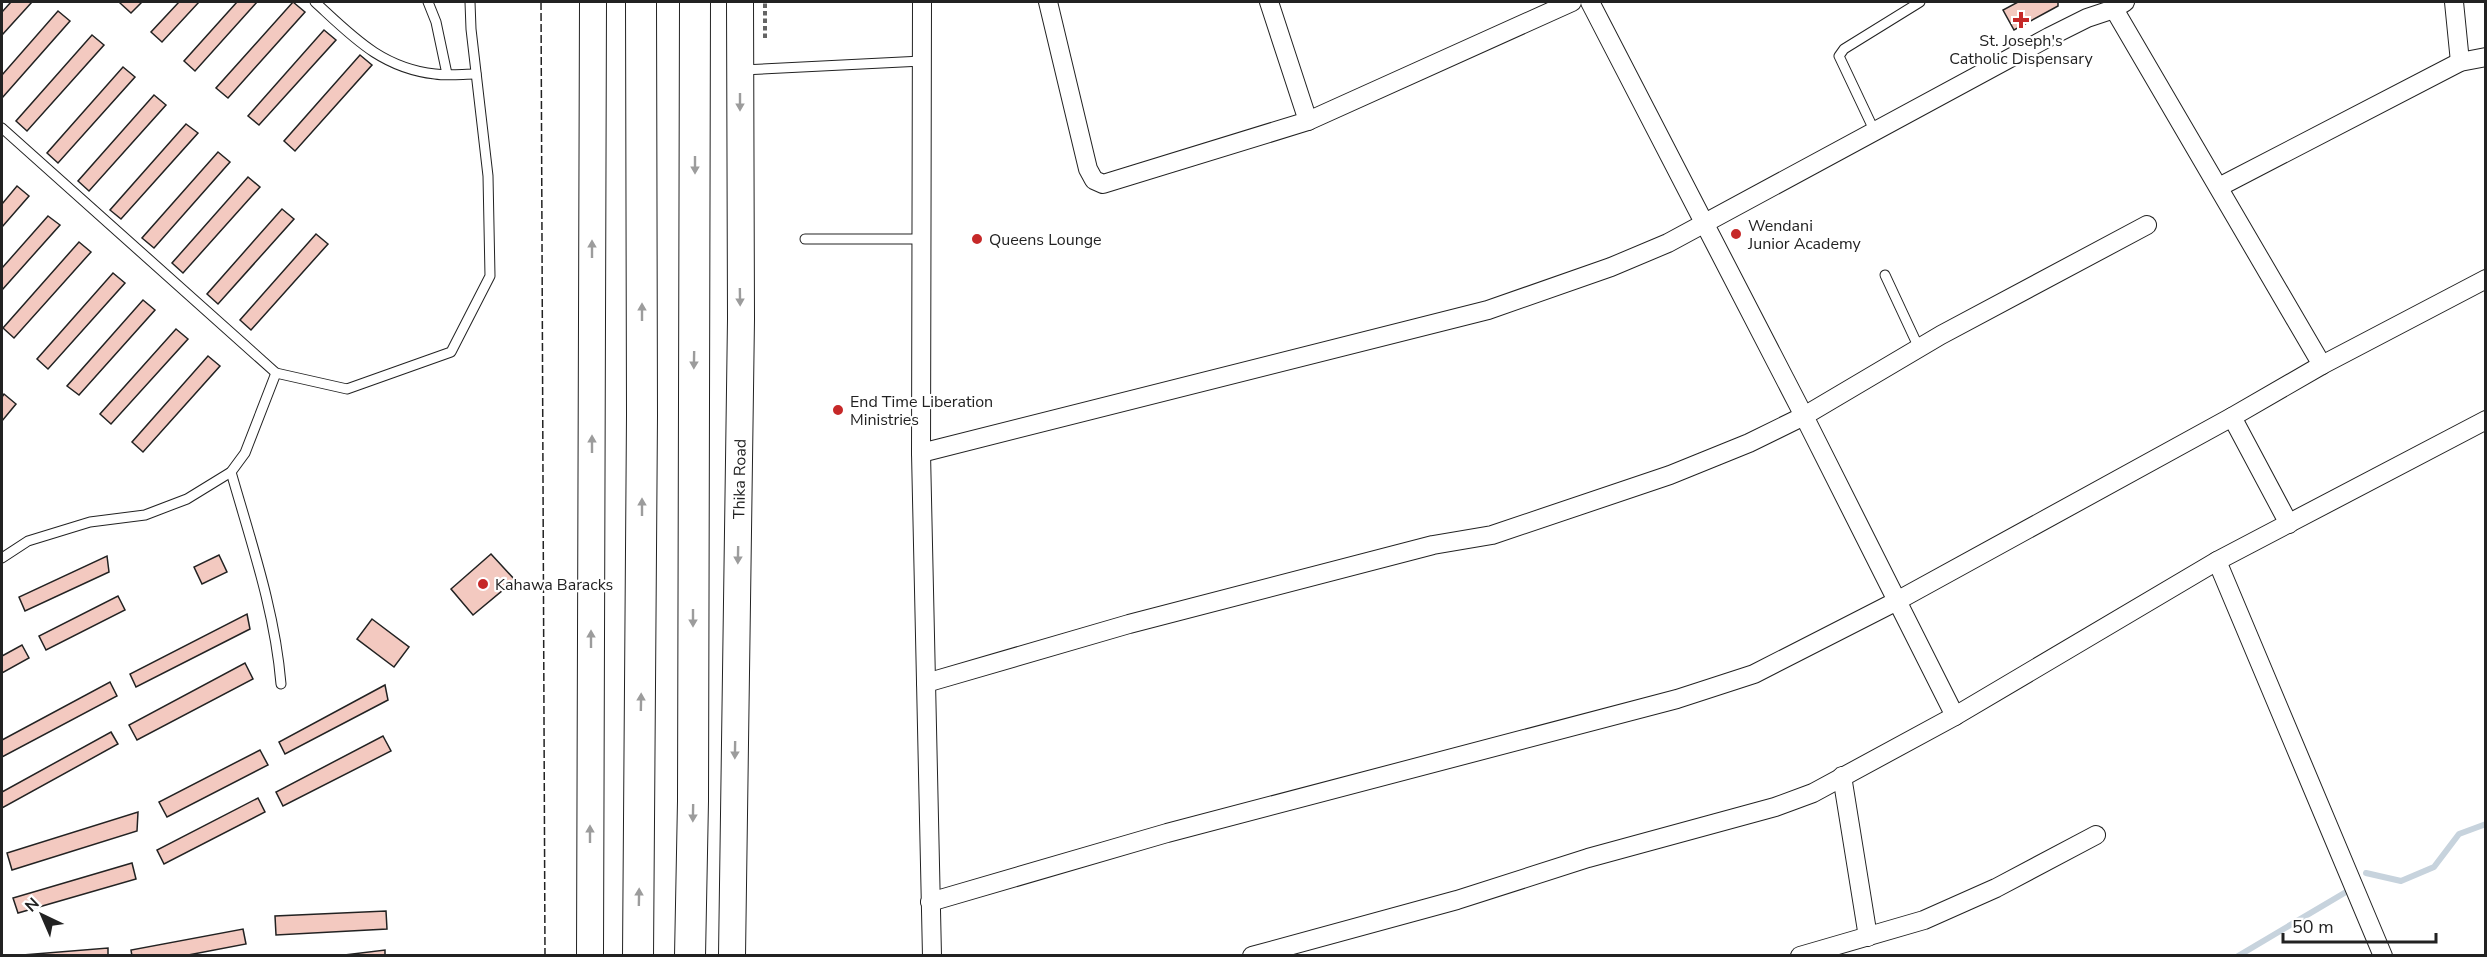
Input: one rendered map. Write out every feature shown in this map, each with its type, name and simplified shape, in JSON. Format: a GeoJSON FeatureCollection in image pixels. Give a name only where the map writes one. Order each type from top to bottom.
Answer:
{"type":"FeatureCollection","features":[{"type":"Feature","properties":{"kind":"highway"},"geometry":{"type":"LineString","coordinates":[[638,956],[642,426],[641,2]]}},
{"type":"Feature","properties":{"kind":"highway"},"geometry":{"type":"LineString","coordinates":[[690,956],[693,801],[695,2]]}},
{"type":"Feature","properties":{"kind":"main road"},"geometry":{"type":"LineString","coordinates":[[590,956],[593,2]]}},
{"type":"Feature","properties":{"kind":"main road","name":"Thika Road"},"geometry":{"type":"LineString","coordinates":[[732,956],[741,319],[740,2]]}},
{"type":"Feature","properties":{"kind":"street"},"geometry":{"type":"LineString","coordinates":[[922,2],[921,453],[932,956]]}},
{"type":"Feature","properties":{"kind":"street"},"geometry":{"type":"LineString","coordinates":[[1048,2],[1088,169],[1094,180],[1103,184],[1308,121],[1572,2]]}},
{"type":"Feature","properties":{"kind":"street"},"geometry":{"type":"LineString","coordinates":[[1269,2],[1308,121]]}},
{"type":"Feature","properties":{"kind":"street"},"geometry":{"type":"LineString","coordinates":[[1590,2],[1804,416],[1895,602],[1955,716]]}},
{"type":"Feature","properties":{"kind":"street"},"geometry":{"type":"LineString","coordinates":[[2454,2],[2460,62]]}},
{"type":"Feature","properties":{"kind":"street"},"geometry":{"type":"LineString","coordinates":[[921,453],[1488,310],[1611,267],[1668,243],[1874,130],[2110,6],[2219,187],[2322,365]]}},
{"type":"Feature","properties":{"kind":"street"},"geometry":{"type":"LineString","coordinates":[[2219,187],[2460,62],[2486,57]]}},
{"type":"Feature","properties":{"kind":"street"},"geometry":{"type":"LineString","coordinates":[[926,683],[1129,624],[1433,545],[1492,535],[1670,475],[1749,443],[1804,416],[1919,348],[2147,225]]}},
{"type":"Feature","properties":{"kind":"street"},"geometry":{"type":"LineString","coordinates":[[930,902],[1167,833],[1724,685],[1754,674],[1895,602],[2322,365],[2486,279]]}},
{"type":"Feature","properties":{"kind":"street"},"geometry":{"type":"LineString","coordinates":[[2232,417],[2289,525]]}},
{"type":"Feature","properties":{"kind":"street"},"geometry":{"type":"LineString","coordinates":[[1252,956],[1283,952],[1588,858],[1775,807],[1813,793],[1955,716],[2217,561],[2486,420]]}},
{"type":"Feature","properties":{"kind":"street"},"geometry":{"type":"LineString","coordinates":[[2217,561],[2383,956]]}},
{"type":"Feature","properties":{"kind":"street"},"geometry":{"type":"LineString","coordinates":[[1842,776],[1868,937]]}},
{"type":"Feature","properties":{"kind":"street"},"geometry":{"type":"LineString","coordinates":[[1800,956],[1924,920],[1996,888],[2096,836]]}},
{"type":"Feature","properties":{"kind":"lane"},"geometry":{"type":"LineString","coordinates":[[315,2],[355,39],[387,62],[435,74],[476,74]]}},
{"type":"Feature","properties":{"kind":"lane"},"geometry":{"type":"LineString","coordinates":[[428,2],[436,22],[447,74]]}},
{"type":"Feature","properties":{"kind":"lane"},"geometry":{"type":"LineString","coordinates":[[2,128],[276,373],[347,389],[451,352],[489,276],[488,176],[470,2]]}},
{"type":"Feature","properties":{"kind":"lane"},"geometry":{"type":"LineString","coordinates":[[1874,130],[1839,56],[1844,49],[1920,2]]}},
{"type":"Feature","properties":{"kind":"lane"},"geometry":{"type":"LineString","coordinates":[[740,70],[922,61]]}},
{"type":"Feature","properties":{"kind":"lane"},"geometry":{"type":"LineString","coordinates":[[806,239],[922,239]]}},
{"type":"Feature","properties":{"kind":"lane"},"geometry":{"type":"LineString","coordinates":[[1885,275],[1919,348]]}},
{"type":"Feature","properties":{"kind":"lane"},"geometry":{"type":"LineString","coordinates":[[2,558],[28,540],[90,522],[145,515],[187,499],[231,472],[245,453],[276,373]]}},
{"type":"Feature","properties":{"kind":"lane"},"geometry":{"type":"LineString","coordinates":[[231,472],[262,580],[277,644],[281,684]]}},
{"type":"Feature","properties":{"kind":"path"},"geometry":{"type":"LineString","coordinates":[[765,2],[765,38]]}},
{"type":"Feature","properties":{"kind":"building"},"geometry":{"type":"Polygon","coordinates":[[[11,2],[32,2],[2,35],[2,12],[11,2]]]}},
{"type":"Feature","properties":{"kind":"building"},"geometry":{"type":"Polygon","coordinates":[[[142,2],[131,13],[120,3],[142,2]]]}},
{"type":"Feature","properties":{"kind":"building"},"geometry":{"type":"Polygon","coordinates":[[[179,2],[199,2],[162,42],[151,32],[179,2]]]}},
{"type":"Feature","properties":{"kind":"building"},"geometry":{"type":"Polygon","coordinates":[[[237,2],[257,2],[195,71],[184,61],[237,2]]]}},
{"type":"Feature","properties":{"kind":"building"},"geometry":{"type":"Polygon","coordinates":[[[293,2],[305,12],[228,98],[216,88],[293,2]]]}},
{"type":"Feature","properties":{"kind":"building","name":"St. Joseph's Catholic Dispensary"},"geometry":{"type":"Polygon","coordinates":[[[2018,2],[2058,2],[2058,6],[2014,30],[2003,10],[2018,2]]]}},
{"type":"Feature","properties":{"kind":"building"},"geometry":{"type":"Polygon","coordinates":[[[58,11],[70,21],[2,98],[2,75],[58,11]]]}},
{"type":"Feature","properties":{"kind":"building"},"geometry":{"type":"Polygon","coordinates":[[[324,30],[336,40],[259,125],[248,116],[324,30]]]}},
{"type":"Feature","properties":{"kind":"building"},"geometry":{"type":"Polygon","coordinates":[[[92,35],[104,45],[27,131],[16,121],[92,35]]]}},
{"type":"Feature","properties":{"kind":"building"},"geometry":{"type":"Polygon","coordinates":[[[360,55],[372,65],[295,151],[284,141],[360,55]]]}},
{"type":"Feature","properties":{"kind":"building"},"geometry":{"type":"Polygon","coordinates":[[[123,67],[135,77],[58,163],[47,153],[123,67]]]}},
{"type":"Feature","properties":{"kind":"building"},"geometry":{"type":"Polygon","coordinates":[[[154,95],[166,105],[89,191],[78,181],[154,95]]]}},
{"type":"Feature","properties":{"kind":"building"},"geometry":{"type":"Polygon","coordinates":[[[186,124],[198,133],[121,219],[110,210],[186,124]]]}},
{"type":"Feature","properties":{"kind":"building"},"geometry":{"type":"Polygon","coordinates":[[[218,152],[230,162],[154,248],[142,238],[218,152]]]}},
{"type":"Feature","properties":{"kind":"building"},"geometry":{"type":"Polygon","coordinates":[[[248,177],[260,187],[183,273],[172,263],[248,177]]]}},
{"type":"Feature","properties":{"kind":"building"},"geometry":{"type":"Polygon","coordinates":[[[17,186],[29,196],[2,227],[2,204],[17,186]]]}},
{"type":"Feature","properties":{"kind":"building"},"geometry":{"type":"Polygon","coordinates":[[[282,209],[294,219],[218,304],[207,294],[282,209]]]}},
{"type":"Feature","properties":{"kind":"building"},"geometry":{"type":"Polygon","coordinates":[[[48,216],[60,225],[2,290],[2,268],[48,216]]]}},
{"type":"Feature","properties":{"kind":"building"},"geometry":{"type":"Polygon","coordinates":[[[316,234],[328,244],[251,330],[240,320],[316,234]]]}},
{"type":"Feature","properties":{"kind":"building"},"geometry":{"type":"Polygon","coordinates":[[[79,242],[91,252],[14,338],[3,328],[79,242]]]}},
{"type":"Feature","properties":{"kind":"building"},"geometry":{"type":"Polygon","coordinates":[[[113,273],[125,283],[48,369],[37,359],[113,273]]]}},
{"type":"Feature","properties":{"kind":"building"},"geometry":{"type":"Polygon","coordinates":[[[143,300],[155,310],[79,395],[67,386],[143,300]]]}},
{"type":"Feature","properties":{"kind":"building"},"geometry":{"type":"Polygon","coordinates":[[[176,329],[188,339],[111,424],[100,414],[176,329]]]}},
{"type":"Feature","properties":{"kind":"building"},"geometry":{"type":"Polygon","coordinates":[[[208,356],[220,366],[143,452],[132,442],[208,356]]]}},
{"type":"Feature","properties":{"kind":"building"},"geometry":{"type":"Polygon","coordinates":[[[4,394],[16,404],[2,421],[2,397],[4,394]]]}},
{"type":"Feature","properties":{"kind":"building","name":"Kahawa Baracks"},"geometry":{"type":"Polygon","coordinates":[[[491,554],[515,580],[473,615],[451,589],[491,554]]]}},
{"type":"Feature","properties":{"kind":"building"},"geometry":{"type":"Polygon","coordinates":[[[219,555],[227,572],[202,584],[194,567],[219,555]]]}},
{"type":"Feature","properties":{"kind":"building"},"geometry":{"type":"Polygon","coordinates":[[[107,556],[109,572],[25,611],[19,597],[107,556]]]}},
{"type":"Feature","properties":{"kind":"building"},"geometry":{"type":"Polygon","coordinates":[[[118,596],[125,610],[46,650],[39,636],[118,596]]]}},
{"type":"Feature","properties":{"kind":"building"},"geometry":{"type":"Polygon","coordinates":[[[247,614],[250,629],[136,687],[130,674],[247,614]]]}},
{"type":"Feature","properties":{"kind":"building"},"geometry":{"type":"Polygon","coordinates":[[[372,619],[409,647],[394,667],[357,639],[372,619]]]}},
{"type":"Feature","properties":{"kind":"building"},"geometry":{"type":"Polygon","coordinates":[[[22,645],[29,658],[2,673],[2,656],[22,645]]]}},
{"type":"Feature","properties":{"kind":"building"},"geometry":{"type":"Polygon","coordinates":[[[245,663],[253,679],[137,740],[129,725],[245,663]]]}},
{"type":"Feature","properties":{"kind":"building"},"geometry":{"type":"Polygon","coordinates":[[[110,682],[117,696],[2,757],[2,740],[110,682]]]}},
{"type":"Feature","properties":{"kind":"building"},"geometry":{"type":"Polygon","coordinates":[[[385,685],[388,700],[285,754],[279,742],[385,685]]]}},
{"type":"Feature","properties":{"kind":"building"},"geometry":{"type":"Polygon","coordinates":[[[111,732],[118,744],[2,808],[2,792],[111,732]]]}},
{"type":"Feature","properties":{"kind":"building"},"geometry":{"type":"Polygon","coordinates":[[[383,736],[391,751],[283,806],[276,792],[383,736]]]}},
{"type":"Feature","properties":{"kind":"building"},"geometry":{"type":"Polygon","coordinates":[[[260,750],[268,765],[167,817],[159,802],[260,750]]]}},
{"type":"Feature","properties":{"kind":"building"},"geometry":{"type":"Polygon","coordinates":[[[258,798],[265,812],[164,864],[157,850],[258,798]]]}},
{"type":"Feature","properties":{"kind":"building"},"geometry":{"type":"Polygon","coordinates":[[[138,812],[137,831],[12,870],[7,853],[138,812]]]}},
{"type":"Feature","properties":{"kind":"building"},"geometry":{"type":"Polygon","coordinates":[[[132,863],[136,879],[18,913],[13,898],[132,863]]]}},
{"type":"Feature","properties":{"kind":"building"},"geometry":{"type":"Polygon","coordinates":[[[386,911],[387,929],[276,935],[275,916],[386,911]]]}},
{"type":"Feature","properties":{"kind":"building"},"geometry":{"type":"Polygon","coordinates":[[[243,929],[246,944],[183,956],[132,956],[131,950],[243,929]]]}},
{"type":"Feature","properties":{"kind":"building"},"geometry":{"type":"Polygon","coordinates":[[[108,948],[108,956],[10,956],[108,948]]]}},
{"type":"Feature","properties":{"kind":"building"},"geometry":{"type":"Polygon","coordinates":[[[385,950],[385,956],[336,956],[385,950]]]}},
{"type":"Feature","properties":{"kind":"waterway"},"geometry":{"type":"LineString","coordinates":[[2366,873],[2401,881],[2434,867],[2459,834],[2486,824]]}},
{"type":"Feature","properties":{"kind":"waterway"},"geometry":{"type":"LineString","coordinates":[[2238,956],[2346,892]]}},
{"type":"Feature","properties":{"kind":"fence"},"geometry":{"type":"LineString","coordinates":[[541,2],[545,956]]}},
{"type":"Feature","properties":{"kind":"place","name":"St. Joseph's Catholic Dispensary"},"geometry":{"type":"Point","coordinates":[2021,20]}},
{"type":"Feature","properties":{"kind":"place","name":"Wendani Junior Academy"},"geometry":{"type":"Point","coordinates":[1736,234]}},
{"type":"Feature","properties":{"kind":"place","name":"Queens Lounge"},"geometry":{"type":"Point","coordinates":[977,239]}},
{"type":"Feature","properties":{"kind":"place","name":"End Time Liberation Ministries"},"geometry":{"type":"Point","coordinates":[838,410]}},
{"type":"Feature","properties":{"kind":"place","name":"Kahawa Baracks"},"geometry":{"type":"Point","coordinates":[483,584]}}]}
